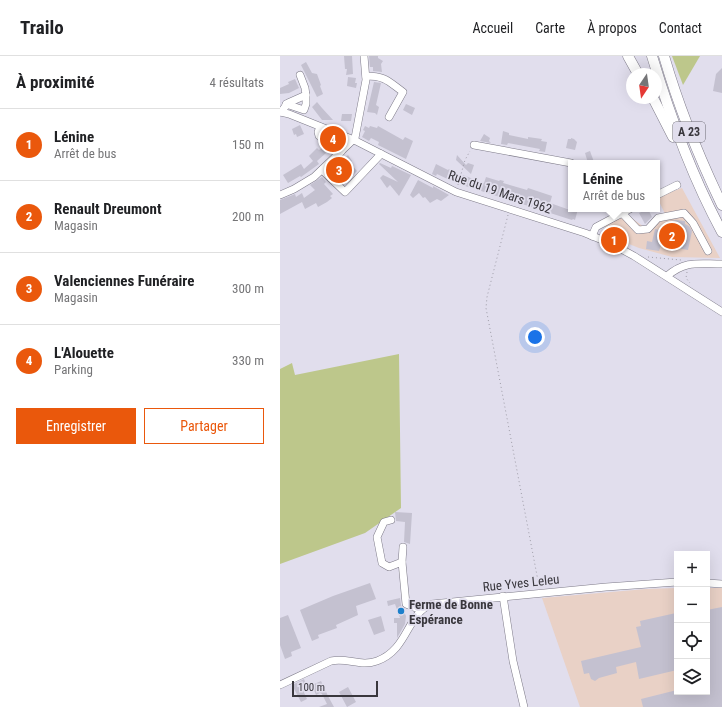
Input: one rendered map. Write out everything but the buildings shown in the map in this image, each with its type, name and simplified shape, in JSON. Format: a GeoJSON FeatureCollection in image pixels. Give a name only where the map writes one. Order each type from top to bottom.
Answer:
{"type":"FeatureCollection","features":[{"type":"Feature","properties":{"kind":"highway"},"geometry":{"type":"LineString","coordinates":[[628,56],[635,68]]}},
{"type":"Feature","properties":{"kind":"highway","name":"A 23"},"geometry":{"type":"LineString","coordinates":[[652,56],[672,116],[694,172],[722,232]]}},
{"type":"Feature","properties":{"kind":"highway","name":"A 23"},"geometry":{"type":"LineString","coordinates":[[664,56],[672,85],[691,135],[722,205]]}},
{"type":"Feature","properties":{"kind":"highway"},"geometry":{"type":"LineString","coordinates":[[656,104],[680,150],[694,172]]}},
{"type":"Feature","properties":{"kind":"street"},"geometry":{"type":"LineString","coordinates":[[280,195],[299,186],[322,170],[354,140],[366,76],[364,56]]}},
{"type":"Feature","properties":{"kind":"street"},"geometry":{"type":"LineString","coordinates":[[286,104],[304,110],[306,95],[300,75]]}},
{"type":"Feature","properties":{"kind":"street"},"geometry":{"type":"LineString","coordinates":[[366,76],[377,76],[383,78],[403,92],[389,117]]}},
{"type":"Feature","properties":{"kind":"street"},"geometry":{"type":"LineString","coordinates":[[281,112],[286,104],[306,95]]}},
{"type":"Feature","properties":{"kind":"street","name":"Rue du 19 Mars 1962"},"geometry":{"type":"LineString","coordinates":[[281,112],[354,140],[456,192],[592,236],[627,252],[722,312]]}},
{"type":"Feature","properties":{"kind":"street"},"geometry":{"type":"LineString","coordinates":[[320,127],[318,132],[319,136],[344,149]]}},
{"type":"Feature","properties":{"kind":"street"},"geometry":{"type":"LineString","coordinates":[[336,133],[343,139],[344,149]]}},
{"type":"Feature","properties":{"kind":"street"},"geometry":{"type":"LineString","coordinates":[[474,145],[568,162]]}},
{"type":"Feature","properties":{"kind":"street"},"geometry":{"type":"LineString","coordinates":[[322,170],[345,192],[381,154]]}},
{"type":"Feature","properties":{"kind":"street"},"geometry":{"type":"LineString","coordinates":[[660,194],[678,185]]}},
{"type":"Feature","properties":{"kind":"street"},"geometry":{"type":"LineString","coordinates":[[592,236],[596,227],[623,212]]}},
{"type":"Feature","properties":{"kind":"street"},"geometry":{"type":"LineString","coordinates":[[626,212],[638,230],[648,229],[658,218],[684,212],[693,223],[708,251]]}},
{"type":"Feature","properties":{"kind":"street"},"geometry":{"type":"LineString","coordinates":[[667,276],[679,267],[687,265],[722,264]]}},
{"type":"Feature","properties":{"kind":"street"},"geometry":{"type":"LineString","coordinates":[[391,520],[384,522],[377,537],[382,563],[389,567],[402,562]]}},
{"type":"Feature","properties":{"kind":"street"},"geometry":{"type":"LineString","coordinates":[[280,685],[329,662],[339,660],[364,664],[375,662],[385,657],[400,644],[421,610],[406,604],[402,562],[403,547]]}},
{"type":"Feature","properties":{"kind":"street","name":"Rue Yves Leleu"},"geometry":{"type":"LineString","coordinates":[[421,610],[435,604],[503,596],[674,582]]}},
{"type":"Feature","properties":{"kind":"street"},"geometry":{"type":"LineString","coordinates":[[710,583],[722,584]]}},
{"type":"Feature","properties":{"kind":"street"},"geometry":{"type":"LineString","coordinates":[[503,596],[513,661],[524,707]]}},
{"type":"Feature","properties":{"kind":"path"},"geometry":{"type":"LineString","coordinates":[[456,192],[465,160],[474,145]]}},
{"type":"Feature","properties":{"kind":"path"},"geometry":{"type":"LineString","coordinates":[[510,209],[487,297],[486,308],[540,593]]}},
{"type":"Feature","properties":{"kind":"shaded area"},"geometry":{"type":"Polygon","coordinates":[[[682,188],[720,258],[672,257],[639,248],[604,234],[606,223],[629,216],[644,227],[665,214],[660,203],[660,196],[682,188]]]}},
{"type":"Feature","properties":{"kind":"shaded area"},"geometry":{"type":"Polygon","coordinates":[[[674,588],[674,695],[710,695],[710,588],[722,588],[722,707],[580,707],[542,598],[674,588]]]}},
{"type":"Feature","properties":{"kind":"green space"},"geometry":{"type":"Polygon","coordinates":[[[672,56],[700,56],[683,85],[672,56]]]}},
{"type":"Feature","properties":{"kind":"green space"},"geometry":{"type":"Polygon","coordinates":[[[399,354],[401,508],[365,533],[280,564],[280,369],[292,363],[295,375],[399,354]]]}},
{"type":"Feature","properties":{"kind":"place","name":"L'Alouette"},"geometry":{"type":"Point","coordinates":[333,139]}},
{"type":"Feature","properties":{"kind":"place","name":"Valenciennes Funéraire"},"geometry":{"type":"Point","coordinates":[339,170]}},
{"type":"Feature","properties":{"kind":"place","name":"Renault Dreumont"},"geometry":{"type":"Point","coordinates":[672,236]}},
{"type":"Feature","properties":{"kind":"place","name":"Lénine"},"geometry":{"type":"Point","coordinates":[614,240]}},
{"type":"Feature","properties":{"kind":"place","name":"Ferme de Bonne Espérance"},"geometry":{"type":"Point","coordinates":[401,611]}}]}
